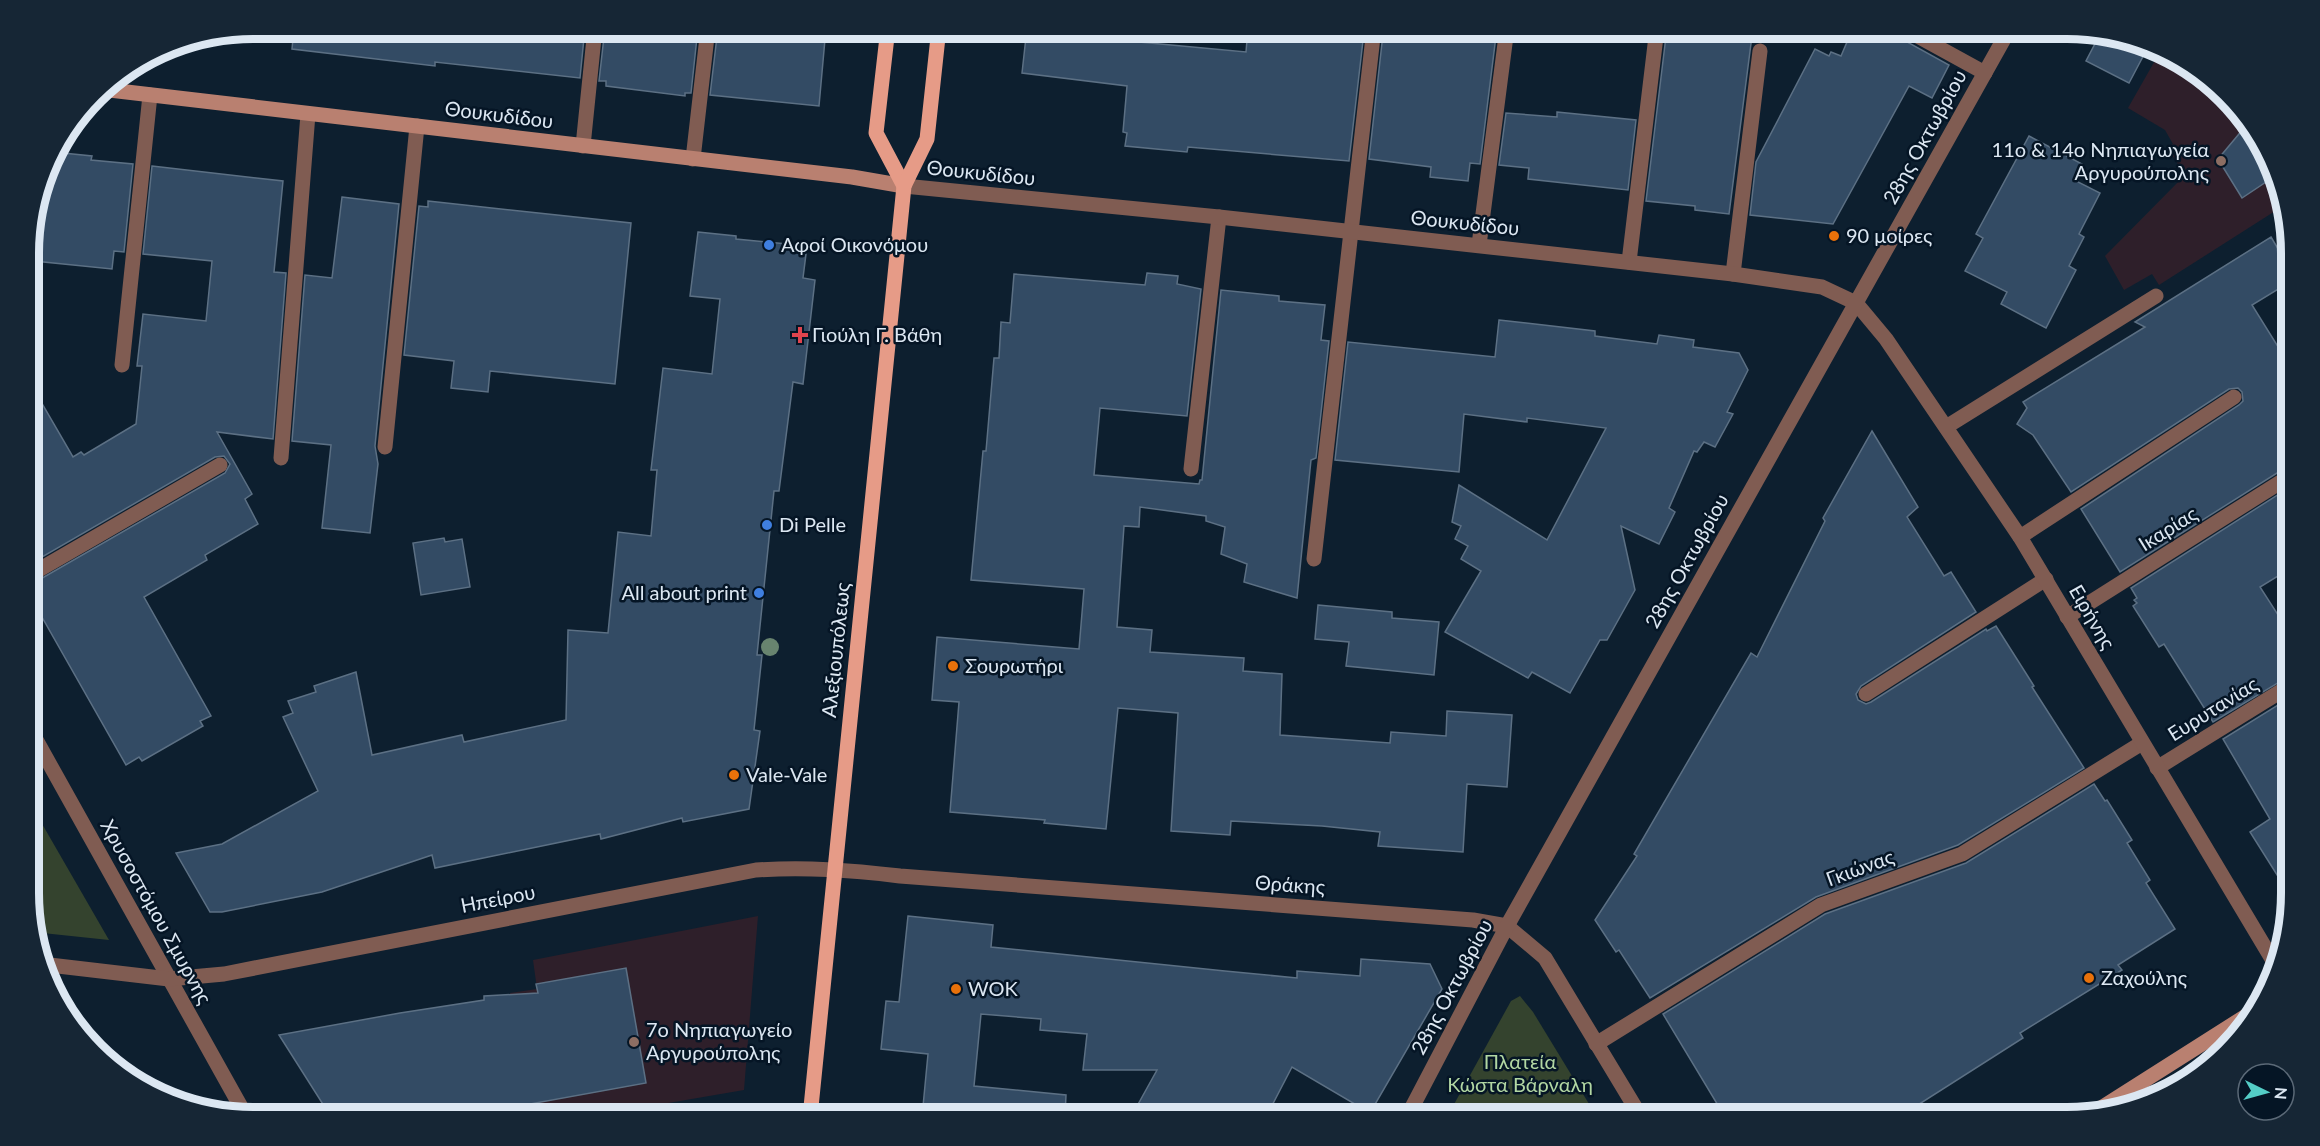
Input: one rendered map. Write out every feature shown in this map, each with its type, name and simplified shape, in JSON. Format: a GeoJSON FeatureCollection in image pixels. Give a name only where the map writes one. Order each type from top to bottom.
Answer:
{"type":"FeatureCollection","features":[{"type":"Feature","properties":{"kind":"main road"},"geometry":{"type":"LineString","coordinates":[[887,39],[876,133],[904,186]]}},
{"type":"Feature","properties":{"kind":"main road","name":"Αλεξιουπόλεως"},"geometry":{"type":"LineString","coordinates":[[811,1107],[904,186],[927,139],[938,39]]}},
{"type":"Feature","properties":{"kind":"street"},"geometry":{"type":"LineString","coordinates":[[584,146],[594,39]]}},
{"type":"Feature","properties":{"kind":"street"},"geometry":{"type":"LineString","coordinates":[[693,159],[707,39]]}},
{"type":"Feature","properties":{"kind":"street"},"geometry":{"type":"LineString","coordinates":[[1314,559],[1373,39]]}},
{"type":"Feature","properties":{"kind":"street"},"geometry":{"type":"LineString","coordinates":[[1479,245],[1507,39]]}},
{"type":"Feature","properties":{"kind":"street"},"geometry":{"type":"LineString","coordinates":[[1629,262],[1656,39]]}},
{"type":"Feature","properties":{"kind":"street"},"geometry":{"type":"LineString","coordinates":[[1923,39],[1985,73]]}},
{"type":"Feature","properties":{"kind":"street","name":"28ης Οκτωβρίου"},"geometry":{"type":"LineString","coordinates":[[1412,1107],[1507,926],[2004,39]]}},
{"type":"Feature","properties":{"kind":"street"},"geometry":{"type":"LineString","coordinates":[[1733,274],[1760,51]]}},
{"type":"Feature","properties":{"kind":"street","name":"Θουκυδίδου"},"geometry":{"type":"LineString","coordinates":[[114,91],[852,177],[904,186],[1351,231],[1733,274],[1822,287],[1856,303]]}},
{"type":"Feature","properties":{"kind":"street"},"geometry":{"type":"LineString","coordinates":[[122,365],[150,95]]}},
{"type":"Feature","properties":{"kind":"street"},"geometry":{"type":"LineString","coordinates":[[281,458],[308,114]]}},
{"type":"Feature","properties":{"kind":"street"},"geometry":{"type":"LineString","coordinates":[[385,447],[417,126]]}},
{"type":"Feature","properties":{"kind":"street"},"geometry":{"type":"LineString","coordinates":[[1191,469],[1219,217]]}},
{"type":"Feature","properties":{"kind":"street"},"geometry":{"type":"LineString","coordinates":[[1946,427],[2156,296]]}},
{"type":"Feature","properties":{"kind":"street","name":"Ειρήνης"},"geometry":{"type":"LineString","coordinates":[[1856,303],[1886,339],[2020,537],[2271,958]]}},
{"type":"Feature","properties":{"kind":"street"},"geometry":{"type":"LineString","coordinates":[[2020,537],[2234,397]]}},
{"type":"Feature","properties":{"kind":"street"},"geometry":{"type":"LineString","coordinates":[[39,570],[220,465]]}},
{"type":"Feature","properties":{"kind":"street","name":"Ικαρίας"},"geometry":{"type":"LineString","coordinates":[[2067,617],[2281,482]]}},
{"type":"Feature","properties":{"kind":"street"},"geometry":{"type":"LineString","coordinates":[[1866,694],[2046,579]]}},
{"type":"Feature","properties":{"kind":"street","name":"Ευρυτανίας"},"geometry":{"type":"LineString","coordinates":[[2157,768],[2281,691]]}},
{"type":"Feature","properties":{"kind":"street","name":"Γκιώνας"},"geometry":{"type":"LineString","coordinates":[[1596,1044],[1821,905],[1962,854],[2142,743]]}},
{"type":"Feature","properties":{"kind":"street","name":"Χρυσοστόμου Σμυρνης"},"geometry":{"type":"LineString","coordinates":[[39,745],[241,1107]]}},
{"type":"Feature","properties":{"kind":"street","name":"Θράκης"},"geometry":{"type":"LineString","coordinates":[[835,868],[912,877],[1473,920],[1507,926]]}},
{"type":"Feature","properties":{"kind":"street","name":"Ηπείρου"},"geometry":{"type":"LineString","coordinates":[[51,965],[170,979],[224,974],[756,870],[835,868]]}},
{"type":"Feature","properties":{"kind":"street"},"geometry":{"type":"LineString","coordinates":[[1507,926],[1545,958],[1635,1107]]}},
{"type":"Feature","properties":{"kind":"street"},"geometry":{"type":"LineString","coordinates":[[2109,1103],[2239,1021]]}},
{"type":"Feature","properties":{"kind":"shaded area","name":"11ο & 14ο Νηπιαγωγεία Αργυρούπολης"},"geometry":{"type":"Polygon","coordinates":[[[2156,58],[2186,75],[2228,112],[2245,134],[2265,171],[2277,210],[2159,285],[2152,274],[2124,290],[2105,256],[2185,175],[2167,147],[2173,144],[2165,130],[2128,108],[2156,58]]]}},
{"type":"Feature","properties":{"kind":"shaded area","name":"7ο Νηπιαγωγείο Αργυρούπολης"},"geometry":{"type":"Polygon","coordinates":[[[758,916],[744,1090],[645,1107],[532,1107],[510,993],[537,989],[533,960],[758,916]]]}},
{"type":"Feature","properties":{"kind":"green space"},"geometry":{"type":"Polygon","coordinates":[[[39,819],[109,940],[43,933],[39,907],[39,819]]]}},
{"type":"Feature","properties":{"kind":"green space","name":"Πλατεία Κώστα Βάρναλη"},"geometry":{"type":"Polygon","coordinates":[[[1520,996],[1533,1012],[1591,1107],[1453,1107],[1511,1001],[1520,996]]]}},
{"type":"Feature","properties":{"kind":"building"},"geometry":{"type":"Polygon","coordinates":[[[293,39],[584,39],[580,78],[435,62],[435,66],[292,49],[293,39]]]}},
{"type":"Feature","properties":{"kind":"building"},"geometry":{"type":"Polygon","coordinates":[[[604,39],[697,39],[691,93],[685,93],[685,96],[606,86],[606,81],[599,81],[604,39]]]}},
{"type":"Feature","properties":{"kind":"building"},"geometry":{"type":"Polygon","coordinates":[[[717,39],[825,39],[819,106],[710,95],[717,39]]]}},
{"type":"Feature","properties":{"kind":"building"},"geometry":{"type":"Polygon","coordinates":[[[1026,39],[1107,39],[1246,52],[1247,39],[1363,39],[1349,161],[1188,147],[1187,152],[1125,146],[1127,133],[1123,132],[1127,86],[1022,73],[1026,39]]]}},
{"type":"Feature","properties":{"kind":"building"},"geometry":{"type":"Polygon","coordinates":[[[1382,39],[1496,39],[1480,164],[1470,163],[1468,181],[1430,177],[1431,167],[1369,159],[1382,39]]]}},
{"type":"Feature","properties":{"kind":"building"},"geometry":{"type":"Polygon","coordinates":[[[1666,39],[1752,39],[1729,214],[1695,210],[1695,206],[1646,201],[1666,39]]]}},
{"type":"Feature","properties":{"kind":"building"},"geometry":{"type":"Polygon","coordinates":[[[1848,39],[1902,39],[1949,65],[1932,98],[1909,86],[1833,224],[1750,215],[1756,162],[1815,49],[1829,56],[1831,52],[1841,56],[1848,39]]]}},
{"type":"Feature","properties":{"kind":"building"},"geometry":{"type":"Polygon","coordinates":[[[2096,41],[2123,46],[2145,53],[2129,83],[2086,61],[2096,41]]]}},
{"type":"Feature","properties":{"kind":"building"},"geometry":{"type":"Polygon","coordinates":[[[1557,112],[1636,120],[1628,190],[1528,179],[1529,168],[1499,165],[1506,113],[1557,117],[1557,112]]]}},
{"type":"Feature","properties":{"kind":"building"},"geometry":{"type":"Polygon","coordinates":[[[2242,130],[2259,158],[2269,180],[2242,198],[2218,159],[2242,130]]]}},
{"type":"Feature","properties":{"kind":"building"},"geometry":{"type":"Polygon","coordinates":[[[2029,136],[2082,164],[2074,180],[2100,193],[2079,234],[2084,237],[2069,266],[2076,270],[2046,328],[2001,304],[2007,292],[1965,271],[1983,238],[1976,234],[2029,136]]]}},
{"type":"Feature","properties":{"kind":"building"},"geometry":{"type":"Polygon","coordinates":[[[64,153],[92,156],[91,160],[133,164],[124,252],[114,251],[112,269],[39,262],[39,239],[46,197],[64,153]]]}},
{"type":"Feature","properties":{"kind":"building"},"geometry":{"type":"Polygon","coordinates":[[[152,166],[283,181],[274,272],[286,273],[273,439],[217,432],[252,494],[245,499],[258,524],[205,555],[207,560],[144,597],[211,716],[200,721],[203,726],[142,761],[139,757],[126,765],[39,612],[39,580],[225,473],[230,464],[224,456],[215,457],[39,559],[39,398],[73,457],[81,452],[84,455],[136,424],[142,366],[137,366],[143,314],[206,321],[212,261],[143,254],[152,166]]]}},
{"type":"Feature","properties":{"kind":"building"},"geometry":{"type":"Polygon","coordinates":[[[342,197],[399,204],[375,446],[378,464],[370,533],[322,528],[331,445],[292,441],[305,275],[332,278],[342,197]]]}},
{"type":"Feature","properties":{"kind":"building"},"geometry":{"type":"Polygon","coordinates":[[[428,201],[631,223],[615,384],[490,371],[488,392],[451,388],[454,361],[404,355],[419,206],[428,207],[428,201]]]}},
{"type":"Feature","properties":{"kind":"building"},"geometry":{"type":"Polygon","coordinates":[[[698,232],[736,236],[736,239],[807,246],[803,278],[815,280],[803,384],[793,382],[779,491],[774,491],[757,655],[762,655],[754,730],[760,731],[749,809],[683,822],[682,818],[601,839],[600,834],[435,868],[432,855],[322,892],[222,912],[210,912],[176,853],[222,844],[318,791],[283,717],[293,713],[288,701],[316,692],[314,686],[356,672],[372,755],[462,735],[464,742],[566,720],[568,630],[608,633],[618,532],[651,536],[657,470],[651,470],[663,368],[712,374],[720,299],[690,296],[698,232]]]}},
{"type":"Feature","properties":{"kind":"building"},"geometry":{"type":"Polygon","coordinates":[[[2271,237],[2281,254],[2281,287],[2252,305],[2281,352],[2281,471],[2120,572],[2081,509],[2243,401],[2242,392],[2238,388],[2229,389],[2071,492],[2033,435],[2017,424],[2027,408],[2023,402],[2145,327],[2135,322],[2271,237]]]}},
{"type":"Feature","properties":{"kind":"building"},"geometry":{"type":"Polygon","coordinates":[[[1147,273],[1178,276],[1177,284],[1201,289],[1187,416],[1100,408],[1094,475],[1199,484],[1202,480],[1221,290],[1279,296],[1279,301],[1325,305],[1321,340],[1329,341],[1316,458],[1311,460],[1297,598],[1244,582],[1247,564],[1221,554],[1225,527],[1206,521],[1206,516],[1140,507],[1139,527],[1124,526],[1117,627],[1152,630],[1150,652],[1244,658],[1243,671],[1282,674],[1280,735],[1390,743],[1391,732],[1446,736],[1447,711],[1512,715],[1507,787],[1467,784],[1463,852],[1378,846],[1380,832],[1322,826],[1231,821],[1230,835],[1171,831],[1178,713],[1118,708],[1106,829],[1044,823],[1045,820],[950,812],[959,702],[932,700],[937,637],[1079,649],[1084,589],[971,580],[994,358],[999,358],[1001,322],[1010,323],[1014,274],[1145,285],[1147,273]]]}},
{"type":"Feature","properties":{"kind":"building"},"geometry":{"type":"Polygon","coordinates":[[[1499,320],[1595,331],[1595,336],[1657,344],[1659,335],[1694,340],[1693,347],[1739,353],[1748,370],[1727,412],[1733,414],[1715,447],[1704,442],[1697,452],[1694,451],[1669,508],[1675,512],[1659,544],[1621,526],[1635,590],[1607,640],[1600,640],[1570,693],[1532,672],[1528,678],[1445,632],[1481,571],[1461,559],[1468,546],[1455,539],[1461,526],[1452,522],[1459,485],[1547,540],[1606,428],[1527,418],[1527,422],[1464,414],[1459,472],[1335,460],[1348,342],[1495,357],[1499,320]]]}},
{"type":"Feature","properties":{"kind":"building"},"geometry":{"type":"Polygon","coordinates":[[[1872,431],[1918,507],[1907,517],[1944,576],[1951,572],[1976,612],[1861,686],[1856,694],[1858,700],[1866,704],[1871,702],[1986,629],[1987,631],[1996,626],[2084,768],[1958,845],[1816,897],[1650,998],[1619,950],[1616,952],[1595,920],[1637,856],[1634,854],[1751,653],[1757,657],[1825,521],[1823,518],[1872,431]]]}},
{"type":"Feature","properties":{"kind":"building"},"geometry":{"type":"Polygon","coordinates":[[[2281,493],[2281,574],[2260,587],[2281,620],[2281,681],[2213,722],[2164,644],[2159,647],[2133,606],[2137,603],[2134,600],[2137,598],[2131,588],[2281,493]]]}},
{"type":"Feature","properties":{"kind":"building"},"geometry":{"type":"Polygon","coordinates":[[[444,538],[445,542],[462,539],[470,587],[421,595],[413,543],[444,538]]]}},
{"type":"Feature","properties":{"kind":"building"},"geometry":{"type":"Polygon","coordinates":[[[1318,605],[1392,612],[1392,618],[1439,622],[1434,675],[1346,666],[1349,642],[1315,639],[1318,605]]]}},
{"type":"Feature","properties":{"kind":"building"},"geometry":{"type":"Polygon","coordinates":[[[2281,703],[2281,881],[2250,832],[2270,819],[2223,739],[2281,703]]]}},
{"type":"Feature","properties":{"kind":"building"},"geometry":{"type":"Polygon","coordinates":[[[2094,784],[2132,840],[2127,843],[2150,880],[2146,883],[2175,929],[2118,965],[2122,970],[2020,1033],[2023,1038],[1915,1107],[1719,1107],[1663,1014],[1825,914],[1966,863],[2094,784]]]}},
{"type":"Feature","properties":{"kind":"building"},"geometry":{"type":"Polygon","coordinates":[[[908,916],[993,925],[991,947],[1297,978],[1297,971],[1360,976],[1361,959],[1430,964],[1442,989],[1373,1107],[1360,1107],[1292,1067],[1271,1107],[1137,1107],[1157,1070],[1083,1070],[1087,1034],[1040,1030],[1041,1019],[981,1014],[974,1086],[1066,1095],[1065,1107],[923,1107],[928,1054],[881,1049],[886,1001],[899,1002],[908,916]]]}},
{"type":"Feature","properties":{"kind":"building"},"geometry":{"type":"Polygon","coordinates":[[[626,968],[646,1083],[514,1107],[325,1107],[279,1035],[484,1000],[484,996],[538,993],[536,984],[626,968]]]}},
{"type":"Feature","properties":{"kind":"place","name":"11ο & 14ο Νηπιαγωγεία Αργυρούπολης"},"geometry":{"type":"Point","coordinates":[2221,161]}},
{"type":"Feature","properties":{"kind":"place","name":"90 μοίρες"},"geometry":{"type":"Point","coordinates":[1834,236]}},
{"type":"Feature","properties":{"kind":"place","name":"Αφοί Οικονόμου"},"geometry":{"type":"Point","coordinates":[769,245]}},
{"type":"Feature","properties":{"kind":"place","name":"Γιούλη Γ. Βάθη"},"geometry":{"type":"Point","coordinates":[800,335]}},
{"type":"Feature","properties":{"kind":"place","name":"Di Pelle"},"geometry":{"type":"Point","coordinates":[767,525]}},
{"type":"Feature","properties":{"kind":"place","name":"All about print"},"geometry":{"type":"Point","coordinates":[759,593]}},
{"type":"Feature","properties":{"kind":"place","name":"Σουρωτήρι"},"geometry":{"type":"Point","coordinates":[953,666]}},
{"type":"Feature","properties":{"kind":"place","name":"Vale-Vale"},"geometry":{"type":"Point","coordinates":[734,775]}},
{"type":"Feature","properties":{"kind":"place","name":"Ζαχούλης"},"geometry":{"type":"Point","coordinates":[2089,978]}},
{"type":"Feature","properties":{"kind":"place","name":"WOK"},"geometry":{"type":"Point","coordinates":[956,989]}},
{"type":"Feature","properties":{"kind":"place","name":"7ο Νηπιαγωγείο Αργυρούπολης"},"geometry":{"type":"Point","coordinates":[634,1042]}}]}
